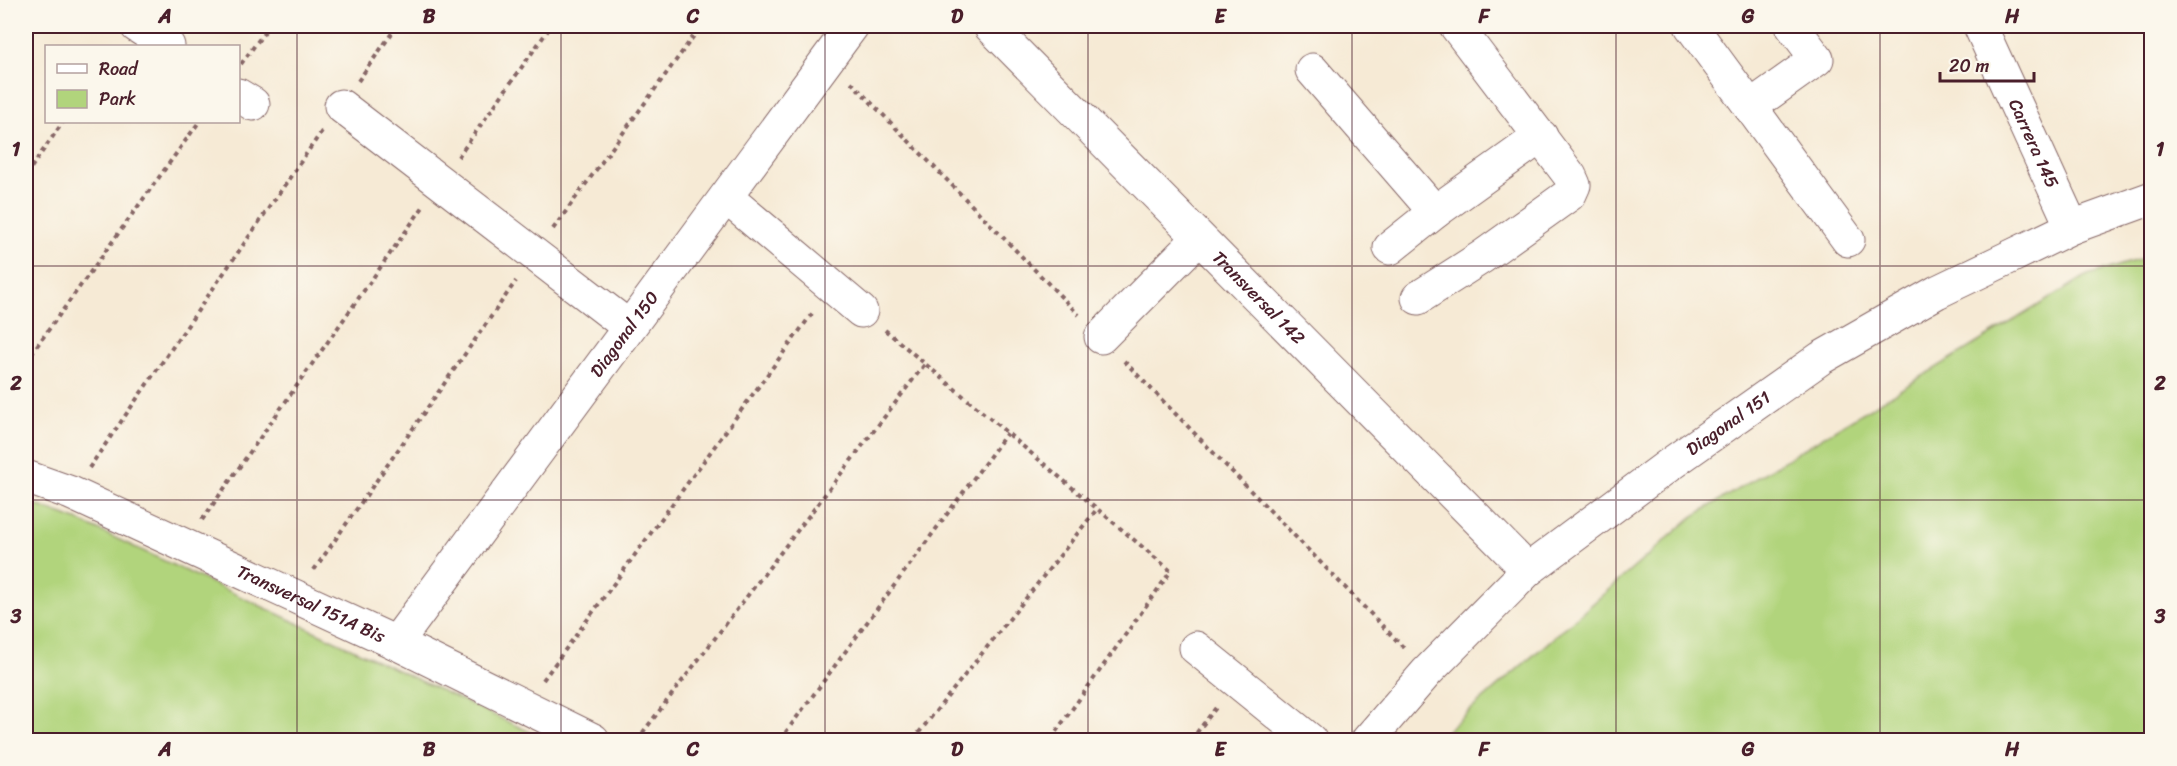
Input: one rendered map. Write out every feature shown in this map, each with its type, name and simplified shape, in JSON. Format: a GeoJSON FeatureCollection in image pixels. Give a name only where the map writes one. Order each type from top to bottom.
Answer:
{"type":"FeatureCollection","features":[{"type":"Feature","properties":{"kind":"street"},"geometry":{"type":"LineString","coordinates":[[137,26],[166,45]]}},
{"type":"Feature","properties":{"kind":"street","name":"Diagonal 150"},"geometry":{"type":"LineString","coordinates":[[396,643],[852,26]]}},
{"type":"Feature","properties":{"kind":"street","name":"Transversal 142"},"geometry":{"type":"LineString","coordinates":[[990,26],[1528,570]]}},
{"type":"Feature","properties":{"kind":"street"},"geometry":{"type":"LineString","coordinates":[[1418,298],[1482,257],[1570,194],[1574,185],[1541,136],[1456,26]]}},
{"type":"Feature","properties":{"kind":"street"},"geometry":{"type":"LineString","coordinates":[[1691,26],[1848,240]]}},
{"type":"Feature","properties":{"kind":"street"},"geometry":{"type":"LineString","coordinates":[[1750,107],[1817,59],[1792,26]]}},
{"type":"Feature","properties":{"kind":"street","name":"Carrera 145"},"geometry":{"type":"LineString","coordinates":[[1980,26],[2072,227]]}},
{"type":"Feature","properties":{"kind":"street"},"geometry":{"type":"LineString","coordinates":[[1312,70],[1435,212]]}},
{"type":"Feature","properties":{"kind":"street"},"geometry":{"type":"LineString","coordinates":[[340,106],[629,327]]}},
{"type":"Feature","properties":{"kind":"street"},"geometry":{"type":"LineString","coordinates":[[1390,248],[1435,212],[1541,136]]}},
{"type":"Feature","properties":{"kind":"street"},"geometry":{"type":"LineString","coordinates":[[726,197],[861,311]]}},
{"type":"Feature","properties":{"kind":"street","name":"Diagonal 151"},"geometry":{"type":"LineString","coordinates":[[1368,741],[1427,672],[1528,570],[1669,465],[1821,358],[1937,292],[2072,227],[2151,198]]}},
{"type":"Feature","properties":{"kind":"street"},"geometry":{"type":"LineString","coordinates":[[1101,337],[1199,238]]}},
{"type":"Feature","properties":{"kind":"street","name":"Transversal 151A Bis"},"geometry":{"type":"LineString","coordinates":[[26,477],[71,493],[396,643],[593,741]]}},
{"type":"Feature","properties":{"kind":"street"},"geometry":{"type":"LineString","coordinates":[[1196,648],[1310,741]]}},
{"type":"Feature","properties":{"kind":"path"},"geometry":{"type":"LineString","coordinates":[[240,64],[269,26]]}},
{"type":"Feature","properties":{"kind":"path"},"geometry":{"type":"LineString","coordinates":[[71,493],[397,26]]}},
{"type":"Feature","properties":{"kind":"path"},"geometry":{"type":"LineString","coordinates":[[184,545],[551,26]]}},
{"type":"Feature","properties":{"kind":"path"},"geometry":{"type":"LineString","coordinates":[[295,596],[534,255],[701,26]]}},
{"type":"Feature","properties":{"kind":"path"},"geometry":{"type":"LineString","coordinates":[[828,58],[1427,672]]}},
{"type":"Feature","properties":{"kind":"path"},"geometry":{"type":"LineString","coordinates":[[26,175],[62,123]]}},
{"type":"Feature","properties":{"kind":"path"},"geometry":{"type":"LineString","coordinates":[[26,361],[198,123]]}},
{"type":"Feature","properties":{"kind":"path"},"geometry":{"type":"LineString","coordinates":[[524,706],[832,286]]}},
{"type":"Feature","properties":{"kind":"path"},"geometry":{"type":"LineString","coordinates":[[861,311],[1171,571],[1050,741]]}},
{"type":"Feature","properties":{"kind":"path"},"geometry":{"type":"LineString","coordinates":[[637,741],[925,364]]}},
{"type":"Feature","properties":{"kind":"path"},"geometry":{"type":"LineString","coordinates":[[780,741],[1007,433]]}},
{"type":"Feature","properties":{"kind":"path"},"geometry":{"type":"LineString","coordinates":[[914,741],[1098,509]]}},
{"type":"Feature","properties":{"kind":"path"},"geometry":{"type":"LineString","coordinates":[[1191,741],[1237,681]]}},
{"type":"Feature","properties":{"kind":"green space"},"geometry":{"type":"Polygon","coordinates":[[[2151,256],[2151,740],[1436,740],[1692,517],[2088,275],[2151,256]]]}},
{"type":"Feature","properties":{"kind":"green space"},"geometry":{"type":"Polygon","coordinates":[[[26,501],[79,521],[547,740],[26,740],[26,501]]]}}]}
